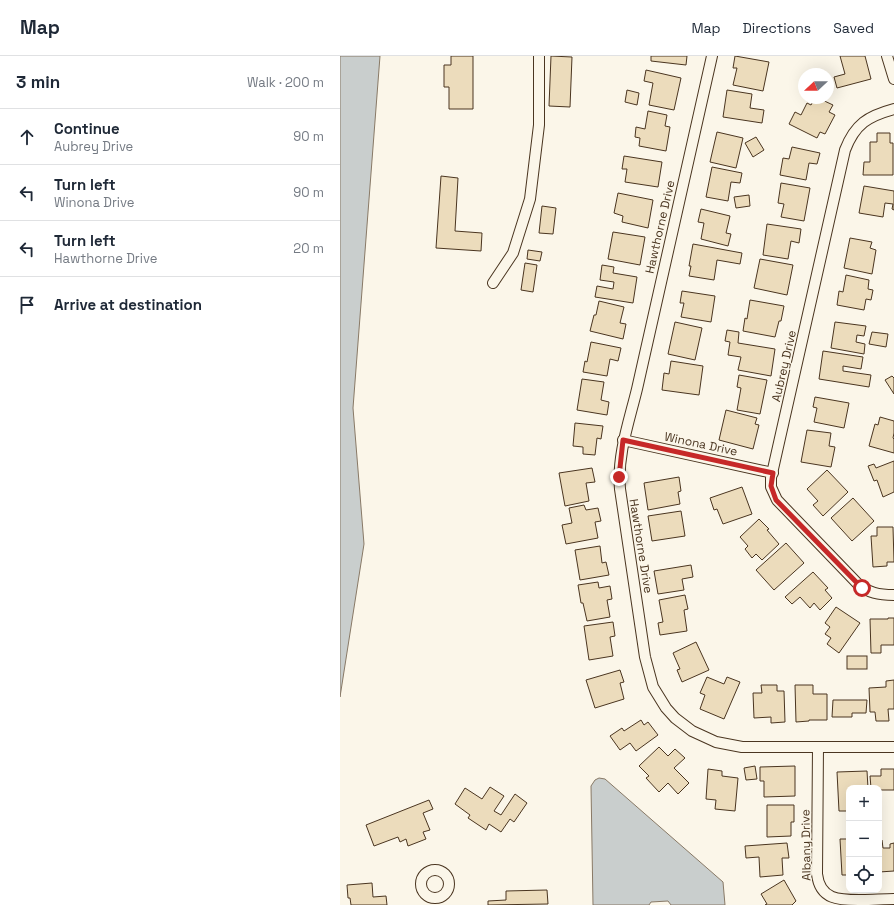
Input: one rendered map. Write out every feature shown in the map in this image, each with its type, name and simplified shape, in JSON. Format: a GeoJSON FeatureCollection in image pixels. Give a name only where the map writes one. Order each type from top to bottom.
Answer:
{"type":"FeatureCollection","features":[{"type":"Feature","properties":{"kind":"street"},"geometry":{"type":"LineString","coordinates":[[493,283],[513,253],[530,200],[539,125],[538,56]]}},
{"type":"Feature","properties":{"kind":"street","name":"Hawthorne Drive"},"geometry":{"type":"LineString","coordinates":[[712,56],[638,382],[623,440],[619,468],[620,489],[649,676],[659,698],[666,708],[682,724],[703,738],[716,742],[742,747],[894,747]]}},
{"type":"Feature","properties":{"kind":"street"},"geometry":{"type":"LineString","coordinates":[[888,56],[894,79]]}},
{"type":"Feature","properties":{"kind":"street","name":"Aubrey Drive"},"geometry":{"type":"LineString","coordinates":[[894,109],[868,118],[857,128],[850,138],[846,150],[771,486],[776,500],[856,583],[874,594],[894,595]]}},
{"type":"Feature","properties":{"kind":"street","name":"Winona Drive"},"geometry":{"type":"LineString","coordinates":[[623,440],[773,473]]}},
{"type":"Feature","properties":{"kind":"street","name":"Albany Drive"},"geometry":{"type":"LineString","coordinates":[[818,747],[817,874],[820,886],[831,897],[840,900],[894,899]]}},
{"type":"Feature","properties":{"kind":"shaded area"},"geometry":{"type":"Polygon","coordinates":[[[340,56],[380,56],[353,408],[364,544],[340,697],[340,56]]]}},
{"type":"Feature","properties":{"kind":"shaded area"},"geometry":{"type":"Polygon","coordinates":[[[599,778],[605,779],[723,882],[725,905],[671,905],[668,901],[651,902],[649,905],[593,905],[591,786],[595,780],[599,778]]]}},
{"type":"Feature","properties":{"kind":"building"},"geometry":{"type":"Polygon","coordinates":[[[451,56],[473,56],[473,109],[449,109],[449,87],[444,87],[444,65],[451,65],[451,56]]]}},
{"type":"Feature","properties":{"kind":"building"},"geometry":{"type":"Polygon","coordinates":[[[551,56],[572,57],[570,107],[549,106],[551,56]]]}},
{"type":"Feature","properties":{"kind":"building"},"geometry":{"type":"Polygon","coordinates":[[[651,56],[687,56],[686,65],[651,61],[651,56]]]}},
{"type":"Feature","properties":{"kind":"building"},"geometry":{"type":"Polygon","coordinates":[[[735,56],[769,62],[763,91],[733,85],[737,68],[733,68],[735,56]]]}},
{"type":"Feature","properties":{"kind":"building"},"geometry":{"type":"Polygon","coordinates":[[[840,56],[865,56],[871,79],[837,88],[834,77],[845,74],[840,56]]]}},
{"type":"Feature","properties":{"kind":"building"},"geometry":{"type":"Polygon","coordinates":[[[646,70],[681,78],[674,110],[649,105],[653,83],[644,81],[646,70]]]}},
{"type":"Feature","properties":{"kind":"building"},"geometry":{"type":"Polygon","coordinates":[[[627,90],[639,93],[637,105],[625,102],[627,90]]]}},
{"type":"Feature","properties":{"kind":"building"},"geometry":{"type":"Polygon","coordinates":[[[727,90],[752,94],[750,108],[764,110],[762,123],[723,117],[727,90]]]}},
{"type":"Feature","properties":{"kind":"building"},"geometry":{"type":"Polygon","coordinates":[[[806,104],[831,104],[833,105],[829,112],[835,115],[825,134],[820,132],[817,138],[789,124],[795,112],[801,115],[806,104]]]}},
{"type":"Feature","properties":{"kind":"building"},"geometry":{"type":"Polygon","coordinates":[[[648,111],[667,115],[665,126],[670,127],[666,151],[639,146],[640,138],[635,137],[636,127],[645,129],[648,111]]]}},
{"type":"Feature","properties":{"kind":"building"},"geometry":{"type":"Polygon","coordinates":[[[717,132],[743,138],[736,168],[710,162],[717,132]]]}},
{"type":"Feature","properties":{"kind":"building"},"geometry":{"type":"Polygon","coordinates":[[[877,133],[890,133],[890,143],[893,143],[893,175],[863,175],[864,162],[870,162],[870,142],[877,142],[877,133]]]}},
{"type":"Feature","properties":{"kind":"building"},"geometry":{"type":"Polygon","coordinates":[[[756,137],[764,150],[753,157],[745,143],[756,137]]]}},
{"type":"Feature","properties":{"kind":"building"},"geometry":{"type":"Polygon","coordinates":[[[792,147],[820,153],[817,164],[809,163],[806,180],[780,175],[783,158],[789,159],[792,147]]]}},
{"type":"Feature","properties":{"kind":"building"},"geometry":{"type":"Polygon","coordinates":[[[624,156],[662,162],[658,187],[625,182],[627,169],[622,169],[624,156]]]}},
{"type":"Feature","properties":{"kind":"building"},"geometry":{"type":"Polygon","coordinates":[[[712,167],[742,173],[740,183],[731,182],[728,201],[706,197],[712,167]]]}},
{"type":"Feature","properties":{"kind":"building"},"geometry":{"type":"Polygon","coordinates":[[[441,176],[458,178],[455,231],[482,233],[481,251],[436,248],[441,176]]]}},
{"type":"Feature","properties":{"kind":"building"},"geometry":{"type":"Polygon","coordinates":[[[781,183],[810,188],[804,221],[781,217],[784,204],[778,203],[781,183]]]}},
{"type":"Feature","properties":{"kind":"building"},"geometry":{"type":"Polygon","coordinates":[[[864,186],[894,191],[894,210],[892,209],[893,204],[885,203],[883,217],[859,213],[864,186]]]}},
{"type":"Feature","properties":{"kind":"building"},"geometry":{"type":"Polygon","coordinates":[[[618,193],[653,200],[648,228],[622,222],[623,216],[614,213],[618,193]]]}},
{"type":"Feature","properties":{"kind":"building"},"geometry":{"type":"Polygon","coordinates":[[[749,195],[750,206],[736,208],[734,197],[749,195]]]}},
{"type":"Feature","properties":{"kind":"building"},"geometry":{"type":"Polygon","coordinates":[[[542,206],[556,208],[553,234],[539,233],[542,206]]]}},
{"type":"Feature","properties":{"kind":"building"},"geometry":{"type":"Polygon","coordinates":[[[701,209],[730,216],[726,233],[731,234],[728,246],[701,239],[704,223],[698,222],[701,209]]]}},
{"type":"Feature","properties":{"kind":"building"},"geometry":{"type":"Polygon","coordinates":[[[767,224],[801,229],[799,243],[791,241],[788,259],[763,255],[767,224]]]}},
{"type":"Feature","properties":{"kind":"building"},"geometry":{"type":"Polygon","coordinates":[[[613,232],[645,237],[640,265],[608,259],[613,232]]]}},
{"type":"Feature","properties":{"kind":"building"},"geometry":{"type":"Polygon","coordinates":[[[850,238],[872,242],[870,248],[876,250],[872,274],[844,268],[850,238]]]}},
{"type":"Feature","properties":{"kind":"building"},"geometry":{"type":"Polygon","coordinates":[[[693,244],[742,253],[740,264],[717,260],[714,280],[689,276],[691,266],[689,266],[693,244]]]}},
{"type":"Feature","properties":{"kind":"building"},"geometry":{"type":"Polygon","coordinates":[[[528,250],[542,252],[540,261],[527,259],[528,250]]]}},
{"type":"Feature","properties":{"kind":"building"},"geometry":{"type":"Polygon","coordinates":[[[760,259],[793,265],[787,295],[754,288],[760,259]]]}},
{"type":"Feature","properties":{"kind":"building"},"geometry":{"type":"Polygon","coordinates":[[[525,263],[537,265],[533,292],[521,290],[525,263]]]}},
{"type":"Feature","properties":{"kind":"building"},"geometry":{"type":"Polygon","coordinates":[[[602,265],[614,267],[613,273],[637,277],[633,303],[595,297],[597,286],[613,289],[614,282],[600,280],[602,265]]]}},
{"type":"Feature","properties":{"kind":"building"},"geometry":{"type":"Polygon","coordinates":[[[846,275],[869,280],[868,289],[873,290],[871,300],[866,299],[864,310],[837,305],[839,291],[843,292],[846,275]]]}},
{"type":"Feature","properties":{"kind":"building"},"geometry":{"type":"Polygon","coordinates":[[[682,291],[715,296],[711,322],[681,317],[684,303],[680,303],[682,291]]]}},
{"type":"Feature","properties":{"kind":"building"},"geometry":{"type":"Polygon","coordinates":[[[750,300],[784,306],[781,321],[779,321],[775,337],[743,331],[745,318],[747,319],[750,300]]]}},
{"type":"Feature","properties":{"kind":"building"},"geometry":{"type":"Polygon","coordinates":[[[599,301],[624,307],[620,323],[626,324],[623,339],[590,331],[599,301]]]}},
{"type":"Feature","properties":{"kind":"building"},"geometry":{"type":"Polygon","coordinates":[[[675,322],[702,328],[695,360],[668,354],[675,322]]]}},
{"type":"Feature","properties":{"kind":"building"},"geometry":{"type":"Polygon","coordinates":[[[835,322],[866,326],[864,336],[857,335],[856,342],[865,344],[864,354],[831,348],[835,322]]]}},
{"type":"Feature","properties":{"kind":"building"},"geometry":{"type":"Polygon","coordinates":[[[727,330],[739,332],[738,343],[775,349],[771,376],[738,370],[741,357],[728,355],[730,342],[725,341],[727,330]]]}},
{"type":"Feature","properties":{"kind":"building"},"geometry":{"type":"Polygon","coordinates":[[[872,332],[888,334],[886,347],[869,344],[872,332]]]}},
{"type":"Feature","properties":{"kind":"building"},"geometry":{"type":"Polygon","coordinates":[[[591,342],[621,348],[618,361],[610,359],[607,376],[583,372],[585,361],[587,362],[591,342]]]}},
{"type":"Feature","properties":{"kind":"building"},"geometry":{"type":"Polygon","coordinates":[[[823,351],[863,357],[861,369],[843,366],[843,371],[871,375],[869,387],[819,379],[823,351]]]}},
{"type":"Feature","properties":{"kind":"building"},"geometry":{"type":"Polygon","coordinates":[[[671,361],[703,366],[699,395],[662,390],[664,373],[669,374],[671,361]]]}},
{"type":"Feature","properties":{"kind":"building"},"geometry":{"type":"Polygon","coordinates":[[[739,375],[767,380],[760,414],[737,410],[741,388],[737,387],[739,375]]]}},
{"type":"Feature","properties":{"kind":"building"},"geometry":{"type":"Polygon","coordinates":[[[892,376],[894,378],[894,394],[885,380],[892,376]]]}},
{"type":"Feature","properties":{"kind":"building"},"geometry":{"type":"Polygon","coordinates":[[[582,379],[604,382],[601,400],[609,402],[607,415],[577,410],[582,379]]]}},
{"type":"Feature","properties":{"kind":"building"},"geometry":{"type":"Polygon","coordinates":[[[815,397],[849,403],[844,428],[814,422],[817,408],[813,407],[815,397]]]}},
{"type":"Feature","properties":{"kind":"building"},"geometry":{"type":"Polygon","coordinates":[[[726,410],[757,418],[755,424],[759,425],[753,449],[719,440],[726,410]]]}},
{"type":"Feature","properties":{"kind":"building"},"geometry":{"type":"Polygon","coordinates":[[[880,417],[894,421],[894,453],[869,446],[875,424],[878,425],[880,417]]]}},
{"type":"Feature","properties":{"kind":"building"},"geometry":{"type":"Polygon","coordinates":[[[575,423],[603,426],[601,439],[597,438],[595,455],[583,454],[583,447],[573,446],[575,423]]]}},
{"type":"Feature","properties":{"kind":"building"},"geometry":{"type":"Polygon","coordinates":[[[807,430],[831,433],[829,446],[835,447],[831,467],[801,462],[807,430]]]}},
{"type":"Feature","properties":{"kind":"building"},"geometry":{"type":"Polygon","coordinates":[[[894,461],[894,492],[883,497],[877,480],[874,481],[868,466],[874,464],[876,468],[894,461]]]}},
{"type":"Feature","properties":{"kind":"building"},"geometry":{"type":"Polygon","coordinates":[[[592,468],[595,482],[586,483],[589,501],[565,506],[559,473],[592,468]]]}},
{"type":"Feature","properties":{"kind":"building"},"geometry":{"type":"Polygon","coordinates":[[[827,470],[848,492],[823,516],[813,505],[818,501],[807,489],[827,470]]]}},
{"type":"Feature","properties":{"kind":"building"},"geometry":{"type":"Polygon","coordinates":[[[679,477],[681,491],[678,492],[680,504],[648,510],[644,483],[679,477]]]}},
{"type":"Feature","properties":{"kind":"building"},"geometry":{"type":"Polygon","coordinates":[[[742,487],[752,514],[723,524],[717,509],[714,510],[710,498],[742,487]]]}},
{"type":"Feature","properties":{"kind":"building"},"geometry":{"type":"Polygon","coordinates":[[[853,498],[874,521],[852,541],[831,518],[853,498]]]}},
{"type":"Feature","properties":{"kind":"building"},"geometry":{"type":"Polygon","coordinates":[[[584,505],[586,510],[598,508],[601,521],[595,522],[598,538],[566,544],[562,525],[572,523],[569,508],[584,505]]]}},
{"type":"Feature","properties":{"kind":"building"},"geometry":{"type":"Polygon","coordinates":[[[681,511],[685,536],[652,541],[648,516],[681,511]]]}},
{"type":"Feature","properties":{"kind":"building"},"geometry":{"type":"Polygon","coordinates":[[[759,519],[769,529],[767,530],[779,544],[762,560],[756,554],[752,558],[745,549],[748,546],[740,537],[759,519]]]}},
{"type":"Feature","properties":{"kind":"building"},"geometry":{"type":"Polygon","coordinates":[[[877,527],[893,527],[894,562],[887,562],[887,566],[873,567],[871,536],[877,536],[877,527]]]}},
{"type":"Feature","properties":{"kind":"building"},"geometry":{"type":"Polygon","coordinates":[[[786,543],[804,563],[774,590],[756,570],[786,543]]]}},
{"type":"Feature","properties":{"kind":"building"},"geometry":{"type":"Polygon","coordinates":[[[600,546],[602,563],[606,562],[609,575],[580,580],[575,550],[600,546]]]}},
{"type":"Feature","properties":{"kind":"building"},"geometry":{"type":"Polygon","coordinates":[[[691,565],[693,577],[682,579],[684,590],[658,594],[654,571],[691,565]]]}},
{"type":"Feature","properties":{"kind":"building"},"geometry":{"type":"Polygon","coordinates":[[[813,572],[828,588],[825,590],[832,598],[820,610],[814,603],[810,608],[800,597],[792,604],[785,597],[813,572]]]}},
{"type":"Feature","properties":{"kind":"building"},"geometry":{"type":"Polygon","coordinates":[[[598,582],[599,588],[610,586],[612,599],[607,600],[610,617],[587,621],[583,603],[581,603],[578,585],[598,582]]]}},
{"type":"Feature","properties":{"kind":"building"},"geometry":{"type":"Polygon","coordinates":[[[685,595],[688,609],[684,610],[687,631],[660,635],[658,623],[663,622],[659,600],[685,595]]]}},
{"type":"Feature","properties":{"kind":"building"},"geometry":{"type":"Polygon","coordinates":[[[836,607],[860,623],[839,653],[827,644],[831,638],[825,634],[830,627],[825,623],[836,607]]]}},
{"type":"Feature","properties":{"kind":"building"},"geometry":{"type":"Polygon","coordinates":[[[894,618],[894,645],[881,645],[881,653],[871,653],[870,619],[894,618]]]}},
{"type":"Feature","properties":{"kind":"building"},"geometry":{"type":"Polygon","coordinates":[[[613,622],[615,636],[610,637],[613,656],[589,660],[584,626],[613,622]]]}},
{"type":"Feature","properties":{"kind":"building"},"geometry":{"type":"Polygon","coordinates":[[[696,642],[709,670],[682,682],[677,670],[680,669],[673,653],[696,642]]]}},
{"type":"Feature","properties":{"kind":"building"},"geometry":{"type":"Polygon","coordinates":[[[847,656],[867,656],[867,669],[847,669],[847,656]]]}},
{"type":"Feature","properties":{"kind":"building"},"geometry":{"type":"Polygon","coordinates":[[[620,670],[624,682],[620,683],[624,699],[595,708],[586,680],[620,670]]]}},
{"type":"Feature","properties":{"kind":"building"},"geometry":{"type":"Polygon","coordinates":[[[707,677],[724,684],[727,677],[740,682],[724,719],[700,709],[705,695],[700,693],[707,677]]]}},
{"type":"Feature","properties":{"kind":"building"},"geometry":{"type":"Polygon","coordinates":[[[894,680],[894,709],[888,709],[889,721],[876,721],[875,712],[870,712],[869,688],[886,687],[886,681],[894,680]]]}},
{"type":"Feature","properties":{"kind":"building"},"geometry":{"type":"Polygon","coordinates":[[[761,685],[777,685],[777,691],[784,691],[785,722],[771,723],[771,717],[754,718],[753,693],[762,693],[761,685]]]}},
{"type":"Feature","properties":{"kind":"building"},"geometry":{"type":"Polygon","coordinates":[[[795,685],[813,685],[813,694],[827,694],[827,720],[796,722],[795,685]]]}},
{"type":"Feature","properties":{"kind":"building"},"geometry":{"type":"Polygon","coordinates":[[[833,700],[867,700],[866,713],[852,713],[852,717],[832,717],[833,700]]]}},
{"type":"Feature","properties":{"kind":"building"},"geometry":{"type":"Polygon","coordinates":[[[641,720],[644,725],[648,722],[658,735],[636,751],[630,743],[620,750],[610,736],[622,728],[624,731],[641,720]]]}},
{"type":"Feature","properties":{"kind":"building"},"geometry":{"type":"Polygon","coordinates":[[[659,747],[668,756],[675,749],[685,758],[674,768],[689,783],[678,794],[668,783],[659,792],[646,778],[649,776],[639,766],[659,747]]]}},
{"type":"Feature","properties":{"kind":"building"},"geometry":{"type":"Polygon","coordinates":[[[755,766],[757,779],[746,780],[744,768],[755,766]]]}},
{"type":"Feature","properties":{"kind":"building"},"geometry":{"type":"Polygon","coordinates":[[[795,766],[795,796],[764,797],[764,781],[760,781],[760,767],[795,766]]]}},
{"type":"Feature","properties":{"kind":"building"},"geometry":{"type":"Polygon","coordinates":[[[708,769],[722,771],[722,776],[738,778],[735,811],[715,809],[716,800],[706,799],[708,769]]]}},
{"type":"Feature","properties":{"kind":"building"},"geometry":{"type":"Polygon","coordinates":[[[881,769],[894,769],[894,790],[882,790],[882,785],[871,785],[870,776],[881,776],[881,769]]]}},
{"type":"Feature","properties":{"kind":"building"},"geometry":{"type":"Polygon","coordinates":[[[867,771],[868,785],[846,785],[846,811],[839,811],[837,772],[867,771]]]}},
{"type":"Feature","properties":{"kind":"building"},"geometry":{"type":"Polygon","coordinates":[[[490,787],[504,796],[494,811],[501,815],[515,794],[527,803],[514,822],[510,819],[501,832],[489,824],[486,830],[468,818],[470,815],[455,804],[465,788],[482,799],[490,787]]]}},
{"type":"Feature","properties":{"kind":"building"},"geometry":{"type":"Polygon","coordinates":[[[429,800],[433,809],[423,813],[430,830],[423,832],[426,839],[408,846],[406,839],[400,842],[398,837],[374,846],[366,825],[429,800]]]}},
{"type":"Feature","properties":{"kind":"building"},"geometry":{"type":"Polygon","coordinates":[[[767,805],[794,805],[794,822],[791,822],[791,836],[767,837],[767,805]]]}},
{"type":"Feature","properties":{"kind":"building"},"geometry":{"type":"Polygon","coordinates":[[[840,839],[846,839],[846,875],[842,875],[840,839]]]}},
{"type":"Feature","properties":{"kind":"building"},"geometry":{"type":"Polygon","coordinates":[[[882,840],[883,848],[890,848],[890,844],[894,843],[894,871],[882,872],[882,840]]]}},
{"type":"Feature","properties":{"kind":"building"},"geometry":{"type":"Polygon","coordinates":[[[787,843],[789,858],[782,858],[783,875],[760,877],[759,857],[746,858],[745,846],[787,843]]]}},
{"type":"Feature","properties":{"kind":"building"},"geometry":{"type":"Polygon","coordinates":[[[784,880],[796,901],[792,905],[765,905],[767,904],[761,894],[784,880]]]}},
{"type":"Feature","properties":{"kind":"building"},"geometry":{"type":"Polygon","coordinates":[[[372,883],[373,897],[386,896],[387,905],[351,905],[350,898],[348,898],[347,885],[372,883]]]}},
{"type":"Feature","properties":{"kind":"building"},"geometry":{"type":"Polygon","coordinates":[[[547,890],[548,904],[488,905],[488,901],[506,900],[506,891],[547,890]]]}},
{"type":"Feature","properties":{"kind":"route"},"geometry":{"type":"LineString","coordinates":[[619,477],[623,440],[773,473],[771,486],[776,500],[862,588]]}}]}
